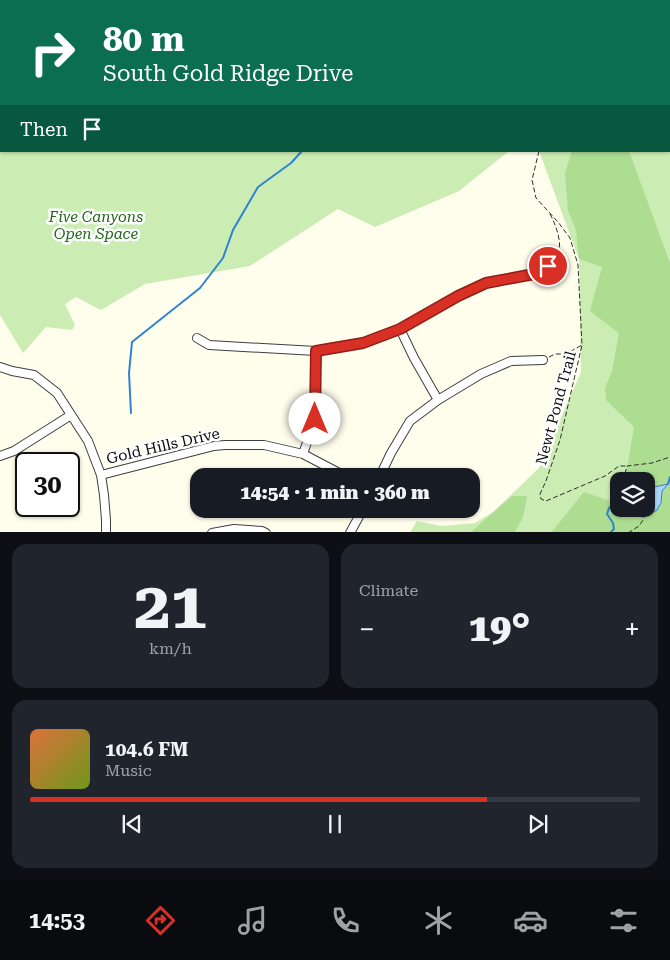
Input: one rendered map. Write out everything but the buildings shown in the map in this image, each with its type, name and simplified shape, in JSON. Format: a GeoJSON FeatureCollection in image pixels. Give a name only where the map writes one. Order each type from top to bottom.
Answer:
{"type":"FeatureCollection","features":[{"type":"Feature","properties":{"kind":"street"},"geometry":{"type":"LineString","coordinates":[[197,338],[209,345],[316,351],[363,343],[400,329],[458,296],[486,283],[534,274],[548,266]]}},
{"type":"Feature","properties":{"kind":"street"},"geometry":{"type":"LineString","coordinates":[[400,329],[438,400]]}},
{"type":"Feature","properties":{"kind":"street"},"geometry":{"type":"LineString","coordinates":[[303,454],[315,419],[316,351]]}},
{"type":"Feature","properties":{"kind":"street"},"geometry":{"type":"LineString","coordinates":[[384,468],[410,421],[438,400],[480,374],[511,361],[543,360]]}},
{"type":"Feature","properties":{"kind":"street"},"geometry":{"type":"LineString","coordinates":[[0,367],[34,375],[57,393],[88,441],[101,475],[106,532]]}},
{"type":"Feature","properties":{"kind":"street"},"geometry":{"type":"LineString","coordinates":[[0,456],[14,451],[71,415]]}},
{"type":"Feature","properties":{"kind":"street","name":"Gold Hills Drive"},"geometry":{"type":"LineString","coordinates":[[101,475],[214,446],[225,445],[264,445],[303,454],[330,468]]}},
{"type":"Feature","properties":{"kind":"street"},"geometry":{"type":"LineString","coordinates":[[350,532],[358,518]]}},
{"type":"Feature","properties":{"kind":"street"},"geometry":{"type":"LineString","coordinates":[[212,532],[234,529],[266,532]]}},
{"type":"Feature","properties":{"kind":"path","name":"Newt Pond Trail"},"geometry":{"type":"LineString","coordinates":[[539,152],[532,180],[536,198],[570,238],[578,265],[582,345],[560,440],[540,494],[541,499],[546,501],[604,476],[619,466],[627,466]]}},
{"type":"Feature","properties":{"kind":"path"},"geometry":{"type":"LineString","coordinates":[[548,211],[556,224],[560,250],[558,257],[548,266]]}},
{"type":"Feature","properties":{"kind":"path"},"geometry":{"type":"LineString","coordinates":[[543,360],[555,354],[566,354],[582,345]]}},
{"type":"Feature","properties":{"kind":"path"},"geometry":{"type":"LineString","coordinates":[[625,472],[627,466],[652,463],[670,457]]}},
{"type":"Feature","properties":{"kind":"path"},"geometry":{"type":"LineString","coordinates":[[628,532],[638,526],[643,517]]}},
{"type":"Feature","properties":{"kind":"green space","name":"Five Canyons Open Space"},"geometry":{"type":"Polygon","coordinates":[[[0,152],[508,152],[459,191],[375,227],[338,209],[250,266],[145,284],[101,310],[76,297],[65,304],[75,325],[72,330],[46,327],[23,353],[0,315],[0,152]]]}},
{"type":"Feature","properties":{"kind":"green space"},"geometry":{"type":"Polygon","coordinates":[[[539,152],[670,152],[670,532],[410,532],[417,521],[441,526],[475,523],[493,512],[539,468],[581,372],[579,259],[539,152]]]}},
{"type":"Feature","properties":{"kind":"green space"},"geometry":{"type":"Polygon","coordinates":[[[572,152],[629,152],[670,263],[670,532],[552,532],[584,492],[610,501],[610,517],[655,517],[655,472],[626,472],[634,427],[606,400],[605,388],[612,371],[619,333],[590,311],[602,267],[579,259],[576,230],[568,211],[565,173],[572,152]]]}},
{"type":"Feature","properties":{"kind":"green space"},"geometry":{"type":"Polygon","coordinates":[[[512,496],[527,496],[523,517],[515,532],[471,532],[512,496]]]}},
{"type":"Feature","properties":{"kind":"water"},"geometry":{"type":"Polygon","coordinates":[[[668,484],[662,491],[661,503],[655,511],[655,487],[668,484]]]}},
{"type":"Feature","properties":{"kind":"waterway"},"geometry":{"type":"LineString","coordinates":[[131,413],[129,373],[132,342],[200,288],[223,258],[233,230],[258,187],[291,163],[301,152]]}},
{"type":"Feature","properties":{"kind":"waterway"},"geometry":{"type":"LineString","coordinates":[[668,484],[670,477]]}},
{"type":"Feature","properties":{"kind":"waterway"},"geometry":{"type":"LineString","coordinates":[[610,507],[607,514],[613,523],[614,529],[611,532]]}},
{"type":"Feature","properties":{"kind":"route"},"geometry":{"type":"LineString","coordinates":[[315,419],[316,351],[363,343],[400,329],[458,296],[486,283],[534,274],[548,266]]}}]}
